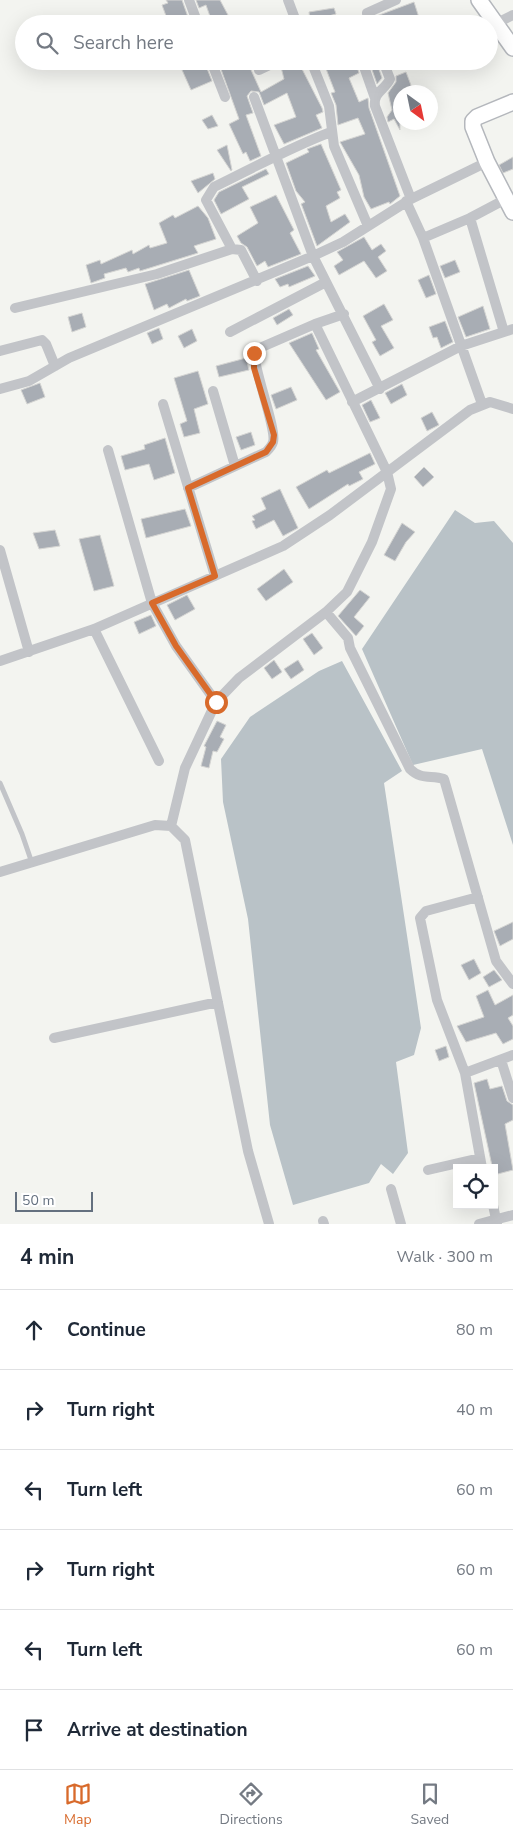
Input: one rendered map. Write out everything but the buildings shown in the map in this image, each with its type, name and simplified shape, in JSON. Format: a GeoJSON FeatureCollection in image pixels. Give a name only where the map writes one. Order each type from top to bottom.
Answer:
{"type":"FeatureCollection","features":[{"type":"Feature","properties":{"kind":"main road"},"geometry":{"type":"LineString","coordinates":[[479,0],[489,15]]}},
{"type":"Feature","properties":{"kind":"main road"},"geometry":{"type":"LineString","coordinates":[[498,28],[513,48]]}},
{"type":"Feature","properties":{"kind":"main road"},"geometry":{"type":"LineString","coordinates":[[510,205],[474,133],[473,121],[477,117],[513,102]]}},
{"type":"Feature","properties":{"kind":"street"},"geometry":{"type":"LineString","coordinates":[[189,0],[195,15]]}},
{"type":"Feature","properties":{"kind":"street"},"geometry":{"type":"LineString","coordinates":[[288,0],[294,15]]}},
{"type":"Feature","properties":{"kind":"street"},"geometry":{"type":"LineString","coordinates":[[367,15],[367,13],[396,0]]}},
{"type":"Feature","properties":{"kind":"street"},"geometry":{"type":"LineString","coordinates":[[498,22],[513,15]]}},
{"type":"Feature","properties":{"kind":"street"},"geometry":{"type":"LineString","coordinates":[[214,70],[224,97]]}},
{"type":"Feature","properties":{"kind":"street"},"geometry":{"type":"LineString","coordinates":[[315,70],[329,106],[334,146],[368,226]]}},
{"type":"Feature","properties":{"kind":"street"},"geometry":{"type":"LineString","coordinates":[[365,70],[375,98],[375,106],[380,122],[482,404]]}},
{"type":"Feature","properties":{"kind":"street"},"geometry":{"type":"LineString","coordinates":[[375,98],[389,82],[387,70]]}},
{"type":"Feature","properties":{"kind":"street"},"geometry":{"type":"LineString","coordinates":[[254,98],[313,256],[344,314],[380,389]]}},
{"type":"Feature","properties":{"kind":"street"},"geometry":{"type":"LineString","coordinates":[[232,249],[206,200],[210,191],[214,187],[276,158],[296,145],[331,132]]}},
{"type":"Feature","properties":{"kind":"street"},"geometry":{"type":"LineString","coordinates":[[0,389],[29,381],[69,358],[257,282],[313,256],[368,226],[408,200],[487,162]]}},
{"type":"Feature","properties":{"kind":"street"},"geometry":{"type":"LineString","coordinates":[[423,238],[470,218],[510,205]]}},
{"type":"Feature","properties":{"kind":"street"},"geometry":{"type":"LineString","coordinates":[[352,402],[461,346],[508,330],[470,218]]}},
{"type":"Feature","properties":{"kind":"street"},"geometry":{"type":"LineString","coordinates":[[15,308],[157,274],[232,249],[240,250],[257,282]]}},
{"type":"Feature","properties":{"kind":"street"},"geometry":{"type":"LineString","coordinates":[[230,332],[326,282]]}},
{"type":"Feature","properties":{"kind":"street"},"geometry":{"type":"LineString","coordinates":[[188,488],[266,452],[273,442],[274,435],[254,368],[254,353],[262,347],[314,324],[344,314]]}},
{"type":"Feature","properties":{"kind":"street"},"geometry":{"type":"LineString","coordinates":[[171,826],[185,768],[216,702],[239,678],[326,612],[347,592],[372,542],[391,489],[388,472],[314,324]]}},
{"type":"Feature","properties":{"kind":"street"},"geometry":{"type":"LineString","coordinates":[[0,351],[42,340],[46,344],[55,366]]}},
{"type":"Feature","properties":{"kind":"street"},"geometry":{"type":"LineString","coordinates":[[213,391],[234,466]]}},
{"type":"Feature","properties":{"kind":"street"},"geometry":{"type":"LineString","coordinates":[[0,661],[94,629],[283,546],[330,515],[470,410],[490,402],[513,409]]}},
{"type":"Feature","properties":{"kind":"street"},"geometry":{"type":"LineString","coordinates":[[163,404],[215,576]]}},
{"type":"Feature","properties":{"kind":"street"},"geometry":{"type":"LineString","coordinates":[[108,450],[152,603],[176,646],[216,702]]}},
{"type":"Feature","properties":{"kind":"street"},"geometry":{"type":"LineString","coordinates":[[0,550],[29,652]]}},
{"type":"Feature","properties":{"kind":"street"},"geometry":{"type":"LineString","coordinates":[[326,612],[348,638],[350,648],[410,769],[425,778],[437,776],[444,779],[496,961],[513,984]]}},
{"type":"Feature","properties":{"kind":"street"},"geometry":{"type":"LineString","coordinates":[[94,629],[159,761]]}},
{"type":"Feature","properties":{"kind":"street"},"geometry":{"type":"LineString","coordinates":[[0,872],[156,825],[171,826],[186,840],[248,1150],[269,1224]]}},
{"type":"Feature","properties":{"kind":"street"},"geometry":{"type":"LineString","coordinates":[[428,1170],[481,1163],[465,1073],[437,1000],[420,918],[426,911],[478,897]]}},
{"type":"Feature","properties":{"kind":"street"},"geometry":{"type":"LineString","coordinates":[[54,1038],[218,1002]]}},
{"type":"Feature","properties":{"kind":"street"},"geometry":{"type":"LineString","coordinates":[[465,1073],[513,1055]]}},
{"type":"Feature","properties":{"kind":"street"},"geometry":{"type":"LineString","coordinates":[[501,1060],[513,1098]]}},
{"type":"Feature","properties":{"kind":"street"},"geometry":{"type":"LineString","coordinates":[[391,1189],[401,1224]]}},
{"type":"Feature","properties":{"kind":"street"},"geometry":{"type":"LineString","coordinates":[[494,1209],[497,1222]]}},
{"type":"Feature","properties":{"kind":"street"},"geometry":{"type":"LineString","coordinates":[[479,1224],[497,1222],[513,1215]]}},
{"type":"Feature","properties":{"kind":"lane"},"geometry":{"type":"LineString","coordinates":[[0,783],[32,863]]}},
{"type":"Feature","properties":{"kind":"shaded area"},"geometry":{"type":"Polygon","coordinates":[[[455,510],[475,523],[494,521],[513,543],[513,845],[482,749],[413,765],[362,649],[455,510]]]}},
{"type":"Feature","properties":{"kind":"shaded area"},"geometry":{"type":"Polygon","coordinates":[[[342,661],[402,771],[384,783],[421,1028],[414,1055],[396,1062],[408,1153],[393,1174],[381,1164],[369,1183],[293,1205],[270,1125],[248,919],[223,802],[221,759],[250,717],[319,671],[342,661]]]}},
{"type":"Feature","properties":{"kind":"route"},"geometry":{"type":"LineString","coordinates":[[216,702],[176,646],[152,603],[215,576],[188,488],[266,452],[273,442],[274,435],[254,368],[254,353]]}}]}
